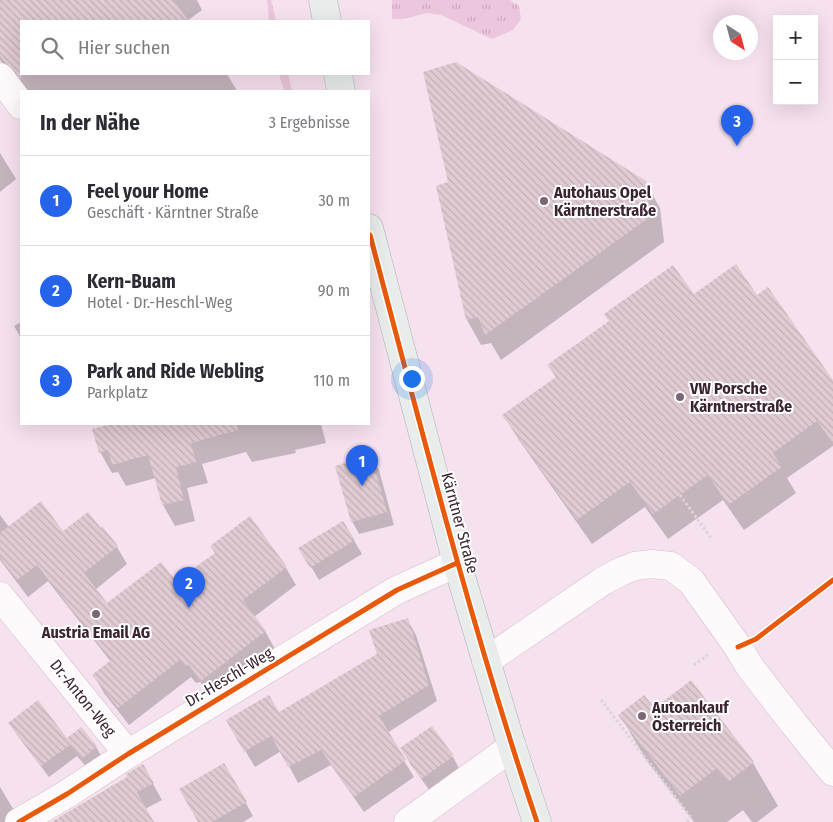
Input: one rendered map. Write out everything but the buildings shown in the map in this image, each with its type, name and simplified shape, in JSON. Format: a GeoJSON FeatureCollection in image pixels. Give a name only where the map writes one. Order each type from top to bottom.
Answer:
{"type":"FeatureCollection","features":[{"type":"Feature","properties":{"kind":"main road"},"geometry":{"type":"LineString","coordinates":[[323,0],[327,20]]}},
{"type":"Feature","properties":{"kind":"main road"},"geometry":{"type":"LineString","coordinates":[[338,75],[341,90]]}},
{"type":"Feature","properties":{"kind":"main road","name":"Kärntner Straße"},"geometry":{"type":"LineString","coordinates":[[370,232],[457,563],[512,747],[537,822]]}},
{"type":"Feature","properties":{"kind":"street"},"geometry":{"type":"LineString","coordinates":[[0,77],[20,104]]}},
{"type":"Feature","properties":{"kind":"street","name":"Dr.-Heschl-Weg"},"geometry":{"type":"LineString","coordinates":[[19,822],[397,590],[457,563]]}},
{"type":"Feature","properties":{"kind":"street"},"geometry":{"type":"LineString","coordinates":[[486,660],[603,581],[635,566],[651,564],[670,566],[691,581],[750,668],[833,772]]}},
{"type":"Feature","properties":{"kind":"street","name":"Dr.-Anton-Weg"},"geometry":{"type":"LineString","coordinates":[[0,596],[128,754]]}},
{"type":"Feature","properties":{"kind":"street"},"geometry":{"type":"LineString","coordinates":[[408,822],[512,747]]}},
{"type":"Feature","properties":{"kind":"path"},"geometry":{"type":"LineString","coordinates":[[680,495],[711,538]]}},
{"type":"Feature","properties":{"kind":"path"},"geometry":{"type":"LineString","coordinates":[[694,665],[715,649]]}},
{"type":"Feature","properties":{"kind":"path"},"geometry":{"type":"LineString","coordinates":[[601,700],[690,816],[687,822]]}},
{"type":"Feature","properties":{"kind":"green space"},"geometry":{"type":"Polygon","coordinates":[[[267,0],[271,0],[276,20],[269,20],[267,0]]]}},
{"type":"Feature","properties":{"kind":"green space"},"geometry":{"type":"Polygon","coordinates":[[[392,0],[510,0],[519,6],[521,19],[513,30],[492,39],[441,15],[427,13],[403,19],[392,19],[392,0]]]}},
{"type":"Feature","properties":{"kind":"green space"},"geometry":{"type":"Polygon","coordinates":[[[279,75],[288,75],[292,90],[284,90],[279,75]]]}},
{"type":"Feature","properties":{"kind":"cycle path"},"geometry":{"type":"LineString","coordinates":[[370,235],[469,603],[537,822]]}},
{"type":"Feature","properties":{"kind":"cycle path"},"geometry":{"type":"LineString","coordinates":[[19,822],[397,590],[457,563]]}},
{"type":"Feature","properties":{"kind":"cycle path"},"geometry":{"type":"LineString","coordinates":[[738,647],[756,639],[833,580]]}},
{"type":"Feature","properties":{"kind":"place","name":"Park and Ride Webling"},"geometry":{"type":"Point","coordinates":[737,146]}},
{"type":"Feature","properties":{"kind":"place","name":"Autohaus Opel Kärntnerstraße"},"geometry":{"type":"Point","coordinates":[544,201]}},
{"type":"Feature","properties":{"kind":"place","name":"VW Porsche Kärntnerstraße"},"geometry":{"type":"Point","coordinates":[680,397]}},
{"type":"Feature","properties":{"kind":"place","name":"Feel your Home"},"geometry":{"type":"Point","coordinates":[362,486]}},
{"type":"Feature","properties":{"kind":"place","name":"Kern-Buam"},"geometry":{"type":"Point","coordinates":[189,608]}},
{"type":"Feature","properties":{"kind":"place","name":"Austria Email AG"},"geometry":{"type":"Point","coordinates":[96,614]}},
{"type":"Feature","properties":{"kind":"place","name":"Autoankauf Österreich"},"geometry":{"type":"Point","coordinates":[642,716]}}]}
